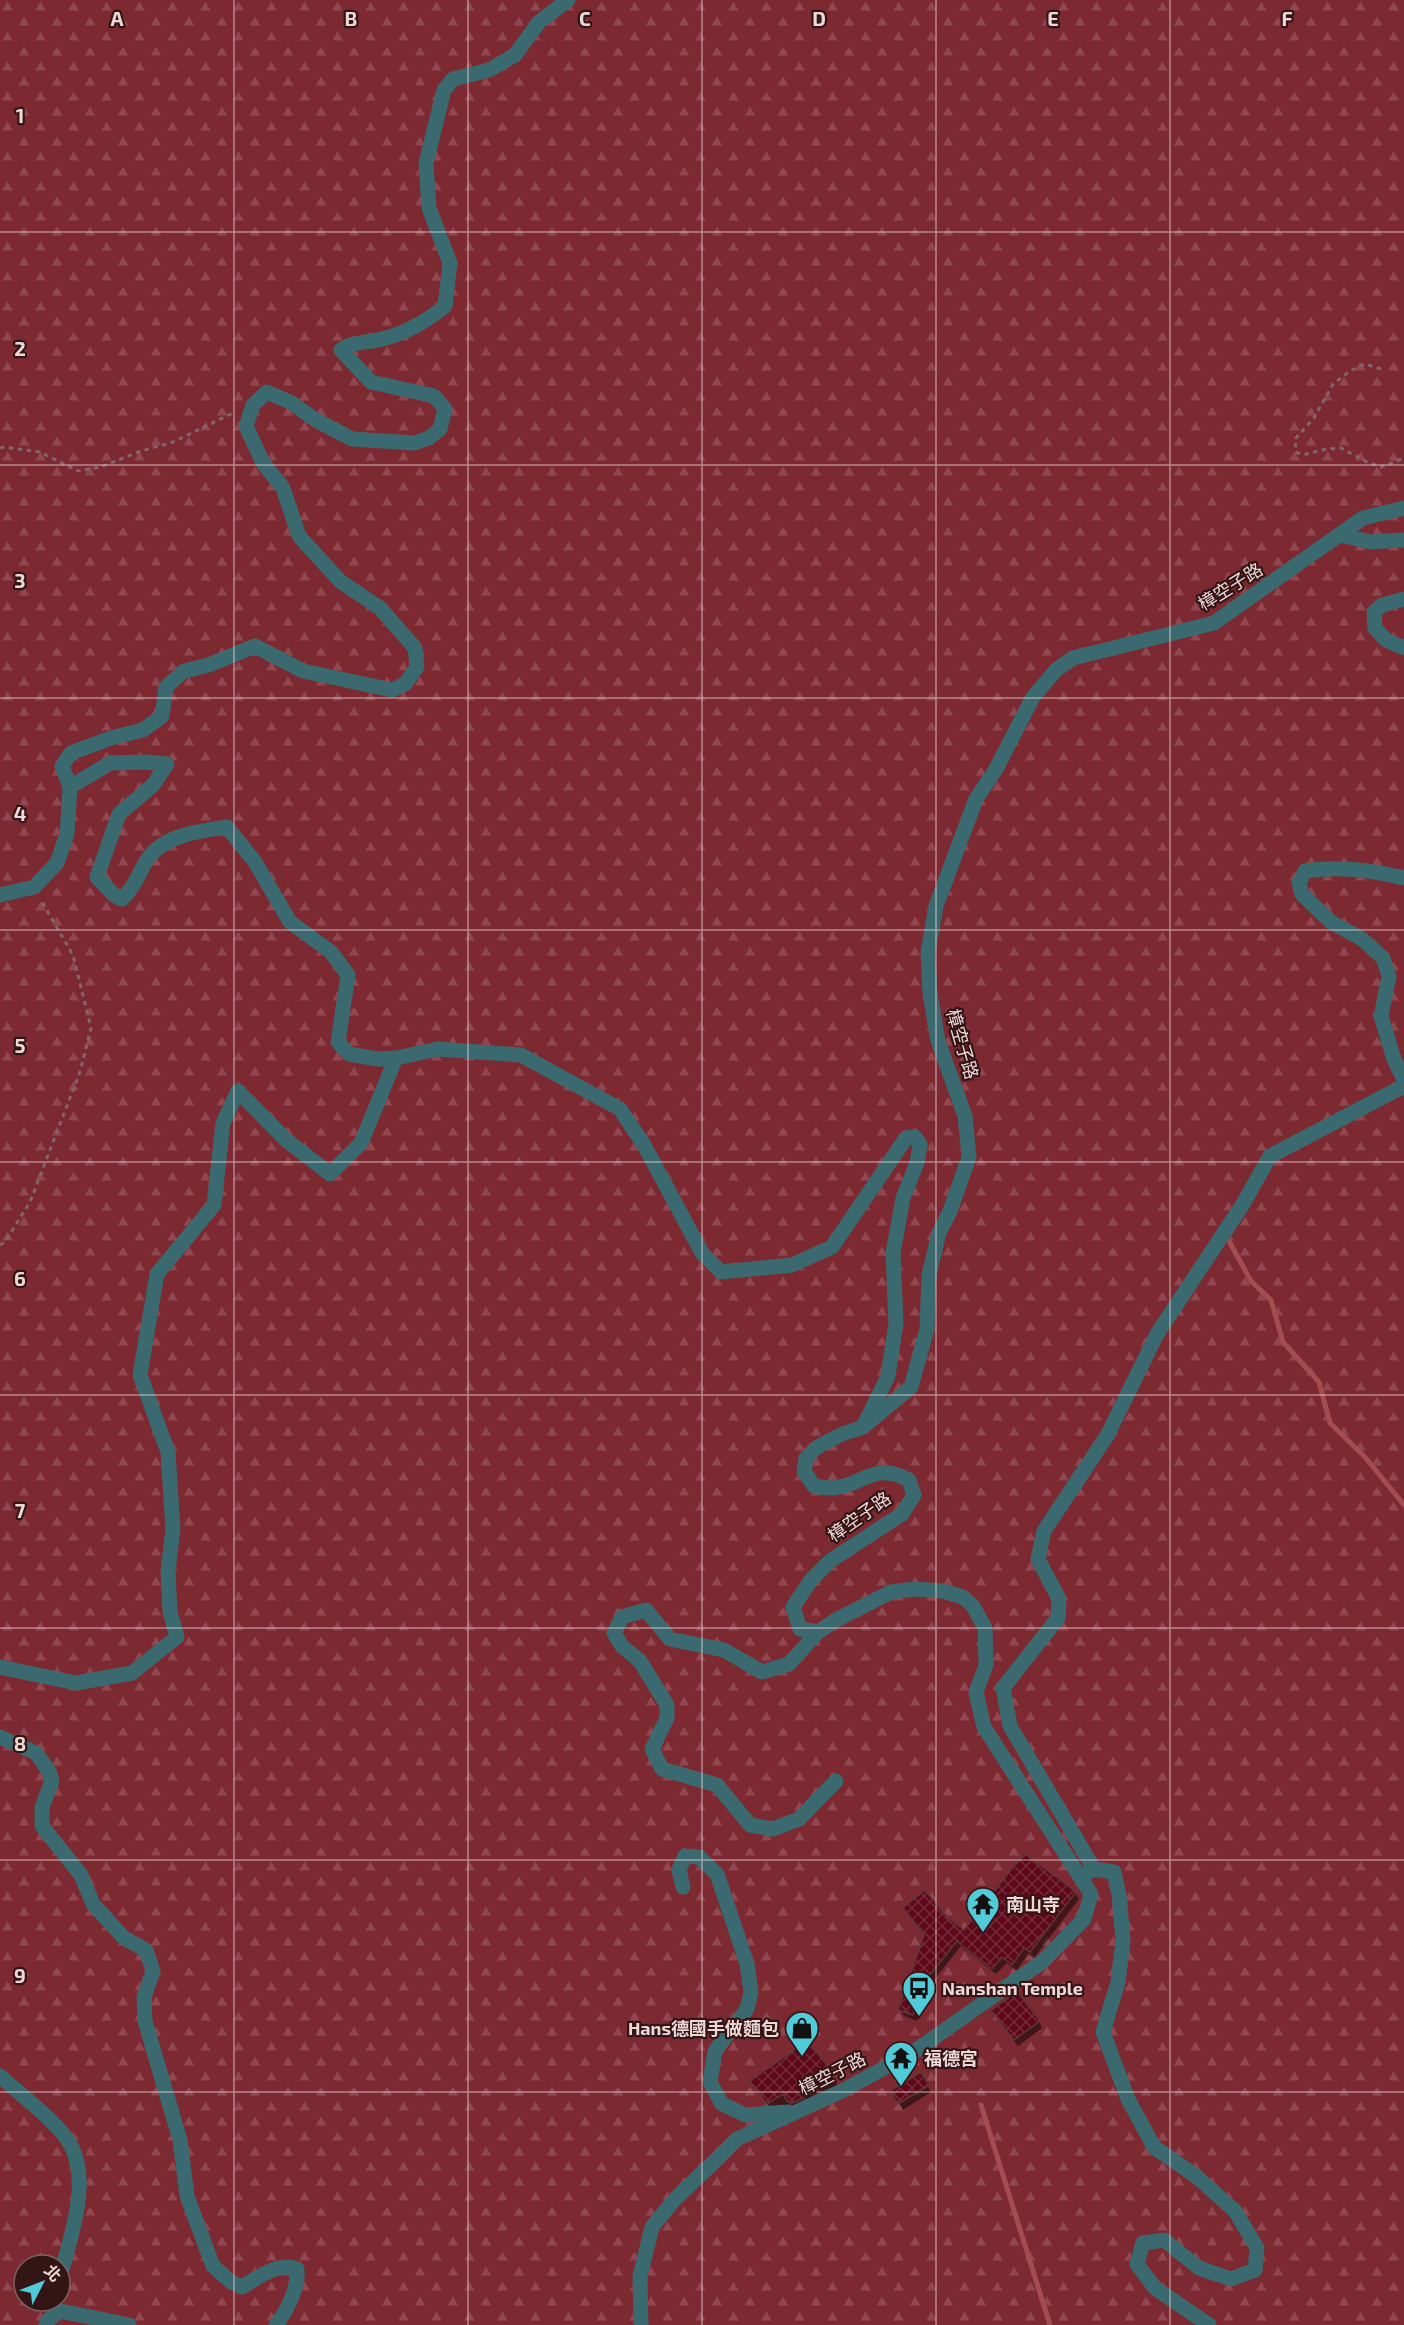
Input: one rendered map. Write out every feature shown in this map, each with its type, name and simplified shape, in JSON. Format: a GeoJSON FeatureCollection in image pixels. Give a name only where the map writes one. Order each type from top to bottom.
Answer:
{"type":"FeatureCollection","features":[{"type":"Feature","properties":{"kind":"street"},"geometry":{"type":"LineString","coordinates":[[0,895],[34,887],[57,863],[67,834],[70,787],[62,766],[71,753],[111,738],[143,730],[162,716],[166,687],[184,671],[209,665],[255,646],[303,671],[392,690],[405,684],[417,667],[415,648],[380,608],[340,581],[299,536],[283,488],[262,463],[246,426],[253,405],[267,392],[292,403],[314,419],[352,439],[414,443],[429,438],[440,429],[445,409],[434,396],[371,382],[341,350],[351,344],[382,339],[426,322],[445,306],[450,264],[429,208],[426,163],[444,90],[453,79],[489,70],[515,55],[539,22],[568,0]]}},
{"type":"Feature","properties":{"kind":"street","name":"樟空子路"},"geometry":{"type":"LineString","coordinates":[[641,2325],[640,2276],[652,2227],[675,2199],[737,2139],[800,2111],[915,2051],[1042,1962],[1084,1919],[1091,1894],[1088,1872],[984,1727],[976,1692],[986,1665],[985,1629],[973,1606],[963,1597],[942,1591],[915,1589],[891,1592],[836,1620],[818,1632],[800,1629],[793,1607],[812,1580],[830,1561],[902,1514],[914,1496],[909,1480],[893,1472],[877,1474],[833,1488],[814,1486],[804,1471],[806,1458],[816,1448],[842,1434],[863,1427],[911,1387],[927,1329],[929,1275],[939,1233],[950,1211],[969,1157],[965,1116],[938,1041],[930,993],[928,952],[936,906],[976,799],[996,769],[1033,697],[1056,670],[1073,658],[1214,624],[1363,518],[1404,508]]}},
{"type":"Feature","properties":{"kind":"street"},"geometry":{"type":"LineString","coordinates":[[1340,535],[1371,542],[1404,540]]}},
{"type":"Feature","properties":{"kind":"street"},"geometry":{"type":"LineString","coordinates":[[1404,599],[1382,605],[1374,612],[1375,628],[1386,640],[1404,648]]}},
{"type":"Feature","properties":{"kind":"street"},"geometry":{"type":"LineString","coordinates":[[70,787],[110,763],[167,764],[153,785],[119,814],[97,877],[114,895],[122,899],[132,890],[148,858],[164,843],[199,831],[227,827],[255,862],[290,922],[331,952],[348,975],[338,1042],[349,1054],[377,1059],[396,1058],[438,1049],[521,1055],[620,1109],[644,1145],[702,1253],[722,1272],[792,1265],[832,1247],[906,1138],[915,1137],[920,1144],[917,1163],[903,1198],[893,1253],[896,1323],[888,1376],[863,1427]]}},
{"type":"Feature","properties":{"kind":"street"},"geometry":{"type":"LineString","coordinates":[[1404,878],[1383,873],[1324,868],[1305,871],[1299,883],[1302,894],[1331,922],[1362,939],[1383,958],[1389,976],[1381,1016],[1404,1080]]}},
{"type":"Feature","properties":{"kind":"street"},"geometry":{"type":"LineString","coordinates":[[0,1667],[76,1683],[132,1673],[177,1637],[170,1612],[168,1581],[173,1529],[168,1452],[141,1375],[157,1274],[214,1205],[223,1123],[238,1091],[285,1139],[330,1174],[361,1143],[396,1058]]}},
{"type":"Feature","properties":{"kind":"street"},"geometry":{"type":"LineString","coordinates":[[1209,2325],[1155,2288],[1137,2264],[1143,2243],[1164,2240],[1199,2268],[1231,2279],[1255,2270],[1257,2248],[1234,2211],[1196,2176],[1154,2147],[1128,2099],[1103,2032],[1118,1982],[1123,1940],[1119,1895],[1114,1872],[1088,1872],[1010,1726],[1003,1688],[1058,1618],[1059,1599],[1038,1559],[1044,1532],[1108,1434],[1157,1334],[1243,1204],[1270,1156],[1404,1086]]}},
{"type":"Feature","properties":{"kind":"street"},"geometry":{"type":"LineString","coordinates":[[818,1632],[789,1664],[762,1672],[724,1650],[670,1639],[646,1611],[622,1617],[614,1633],[622,1646],[640,1660],[667,1705],[667,1718],[652,1749],[662,1769],[717,1785],[750,1825],[772,1829],[799,1819],[836,1781]]}},
{"type":"Feature","properties":{"kind":"street"},"geometry":{"type":"LineString","coordinates":[[0,1737],[36,1753],[49,1772],[52,1781],[42,1807],[42,1826],[81,1875],[93,1904],[124,1938],[146,1950],[153,1971],[144,1997],[145,2021],[180,2140],[187,2196],[213,2266],[231,2282],[242,2287],[271,2271],[290,2266],[297,2269],[298,2278],[283,2316],[276,2325]]}},
{"type":"Feature","properties":{"kind":"street"},"geometry":{"type":"LineString","coordinates":[[683,1887],[679,1870],[686,1856],[699,1857],[717,1874],[747,1964],[751,1992],[747,2009],[715,2051],[710,2082],[722,2104],[746,2115],[800,2111]]}},
{"type":"Feature","properties":{"kind":"street"},"geometry":{"type":"LineString","coordinates":[[0,2076],[65,2136],[78,2163],[80,2202],[66,2253]]}},
{"type":"Feature","properties":{"kind":"street"},"geometry":{"type":"LineString","coordinates":[[48,2322],[61,2311],[129,2325]]}},
{"type":"Feature","properties":{"kind":"path"},"geometry":{"type":"LineString","coordinates":[[1381,369],[1365,364],[1350,371],[1333,384],[1314,418],[1295,439],[1296,452],[1303,455],[1341,448],[1381,467],[1404,458]]}},
{"type":"Feature","properties":{"kind":"path"},"geometry":{"type":"LineString","coordinates":[[0,448],[40,452],[78,471],[101,467],[138,452],[173,442],[256,402]]}},
{"type":"Feature","properties":{"kind":"path"},"geometry":{"type":"LineString","coordinates":[[0,1245],[5,1242],[30,1202],[80,1072],[91,1028],[73,955],[34,887]]}},
{"type":"Feature","properties":{"kind":"green space"},"geometry":{"type":"Polygon","coordinates":[[[0,0],[1404,0],[1404,2325],[0,2325],[0,0]]]}},
{"type":"Feature","properties":{"kind":"building","name":"南山寺"},"geometry":{"type":"Polygon","coordinates":[[[1024,1853],[1076,1892],[1030,1952],[1024,1948],[1012,1965],[1002,1957],[992,1969],[957,1941],[928,1977],[913,2015],[898,2010],[924,1935],[903,1908],[925,1890],[948,1918],[964,1930],[1024,1853]]]}},
{"type":"Feature","properties":{"kind":"building"},"geometry":{"type":"Polygon","coordinates":[[[1017,1991],[1040,2021],[1014,2040],[991,2011],[1017,1991]]]}},
{"type":"Feature","properties":{"kind":"building","name":"Hans德國手做麵包"},"geometry":{"type":"Polygon","coordinates":[[[808,2040],[834,2075],[802,2099],[792,2103],[788,2102],[783,2094],[767,2104],[750,2081],[808,2040]]]}},
{"type":"Feature","properties":{"kind":"building"},"geometry":{"type":"Polygon","coordinates":[[[921,2072],[929,2085],[898,2104],[890,2091],[921,2072]]]}},
{"type":"Feature","properties":{"kind":"waterway"},"geometry":{"type":"LineString","coordinates":[[1229,1241],[1251,1281],[1271,1300],[1283,1342],[1319,1382],[1330,1423],[1365,1457],[1404,1505]]}},
{"type":"Feature","properties":{"kind":"waterway"},"geometry":{"type":"LineString","coordinates":[[981,2105],[1050,2325]]}},
{"type":"Feature","properties":{"kind":"place","name":"南山寺"},"geometry":{"type":"Point","coordinates":[983,1933]}},
{"type":"Feature","properties":{"kind":"place","name":"Nanshan Temple"},"geometry":{"type":"Point","coordinates":[919,2017]}},
{"type":"Feature","properties":{"kind":"place","name":"Hans德國手做麵包"},"geometry":{"type":"Point","coordinates":[802,2057]}},
{"type":"Feature","properties":{"kind":"place","name":"福德宮"},"geometry":{"type":"Point","coordinates":[901,2087]}}]}
